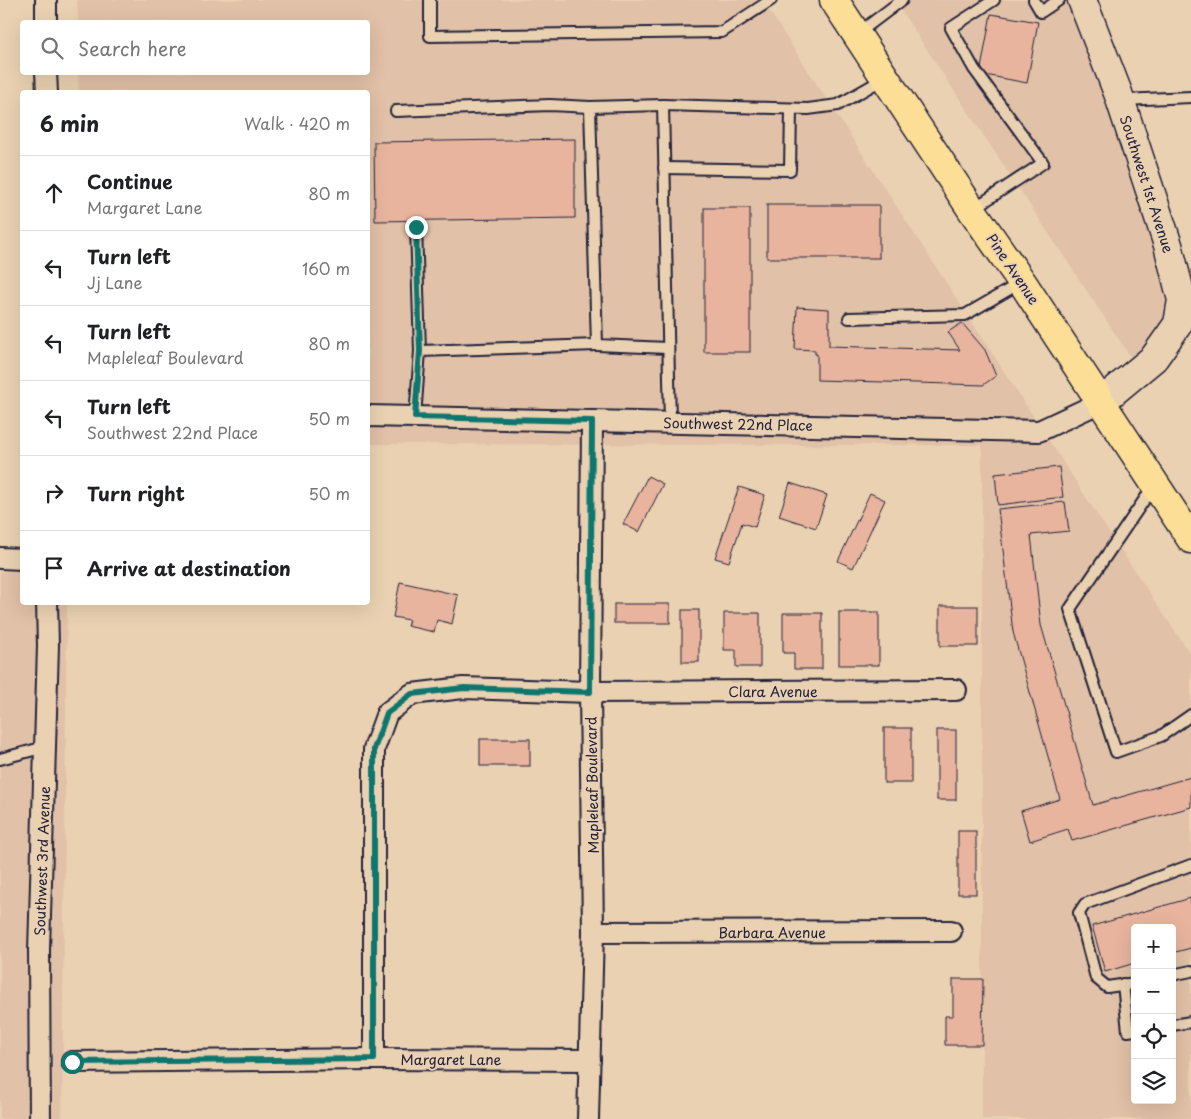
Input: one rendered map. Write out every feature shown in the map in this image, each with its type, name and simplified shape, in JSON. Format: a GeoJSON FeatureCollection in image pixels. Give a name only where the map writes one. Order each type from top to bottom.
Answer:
{"type":"FeatureCollection","features":[{"type":"Feature","properties":{"kind":"highway","name":"Pine Avenue"},"geometry":{"type":"LineString","coordinates":[[834,0],[1191,539]]}},
{"type":"Feature","properties":{"kind":"street"},"geometry":{"type":"LineString","coordinates":[[46,0],[46,20]]}},
{"type":"Feature","properties":{"kind":"street","name":"Southwest 1st Avenue"},"geometry":{"type":"LineString","coordinates":[[1082,0],[1120,100],[1168,245],[1186,311],[1154,358],[1101,402]]}},
{"type":"Feature","properties":{"kind":"street"},"geometry":{"type":"LineString","coordinates":[[46,75],[47,90]]}},
{"type":"Feature","properties":{"kind":"street","name":"Southwest 22nd Place"},"geometry":{"type":"LineString","coordinates":[[370,416],[1039,431],[1101,402]]}},
{"type":"Feature","properties":{"kind":"street","name":"Mapleleaf Boulevard"},"geometry":{"type":"LineString","coordinates":[[588,1119],[594,932],[590,692],[592,421]]}},
{"type":"Feature","properties":{"kind":"street"},"geometry":{"type":"LineString","coordinates":[[0,558],[20,559]]}},
{"type":"Feature","properties":{"kind":"street","name":"Southwest 3rd Avenue"},"geometry":{"type":"LineString","coordinates":[[40,1119],[39,950],[48,646],[47,605]]}},
{"type":"Feature","properties":{"kind":"street","name":"Clara Avenue"},"geometry":{"type":"LineString","coordinates":[[374,1059],[374,749],[387,713],[412,694],[464,688],[590,692],[956,690]]}},
{"type":"Feature","properties":{"kind":"street","name":"Barbara Avenue"},"geometry":{"type":"LineString","coordinates":[[594,932],[951,931]]}},
{"type":"Feature","properties":{"kind":"street","name":"Margaret Lane"},"geometry":{"type":"LineString","coordinates":[[72,1062],[374,1059],[590,1060]]}},
{"type":"Feature","properties":{"kind":"lane"},"geometry":{"type":"LineString","coordinates":[[430,0],[430,36],[722,32],[770,0]]}},
{"type":"Feature","properties":{"kind":"lane"},"geometry":{"type":"LineString","coordinates":[[857,35],[902,0]]}},
{"type":"Feature","properties":{"kind":"lane"},"geometry":{"type":"LineString","coordinates":[[972,210],[1043,163],[974,69],[951,28],[994,0]]}},
{"type":"Feature","properties":{"kind":"lane"},"geometry":{"type":"LineString","coordinates":[[1034,0],[1041,12],[1059,0]]}},
{"type":"Feature","properties":{"kind":"lane"},"geometry":{"type":"LineString","coordinates":[[396,111],[550,105],[590,107],[663,105],[808,109],[838,105],[886,78]]}},
{"type":"Feature","properties":{"kind":"lane"},"geometry":{"type":"LineString","coordinates":[[1120,100],[1191,97]]}},
{"type":"Feature","properties":{"kind":"lane"},"geometry":{"type":"LineString","coordinates":[[663,105],[670,423]]}},
{"type":"Feature","properties":{"kind":"lane"},"geometry":{"type":"LineString","coordinates":[[590,107],[597,345]]}},
{"type":"Feature","properties":{"kind":"lane"},"geometry":{"type":"LineString","coordinates":[[664,168],[790,170],[791,109]]}},
{"type":"Feature","properties":{"kind":"lane"},"geometry":{"type":"LineString","coordinates":[[415,417],[420,351],[416,227]]}},
{"type":"Feature","properties":{"kind":"lane"},"geometry":{"type":"LineString","coordinates":[[849,318],[965,315],[1022,282]]}},
{"type":"Feature","properties":{"kind":"lane"},"geometry":{"type":"LineString","coordinates":[[420,351],[597,345],[668,348]]}},
{"type":"Feature","properties":{"kind":"lane"},"geometry":{"type":"LineString","coordinates":[[1155,484],[1070,609],[1116,752],[1161,736],[1191,715]]}},
{"type":"Feature","properties":{"kind":"lane"},"geometry":{"type":"LineString","coordinates":[[0,759],[45,747]]}},
{"type":"Feature","properties":{"kind":"lane"},"geometry":{"type":"LineString","coordinates":[[1131,983],[1107,987],[1096,978],[1079,913],[1085,904],[1191,864]]}},
{"type":"Feature","properties":{"kind":"lane"},"geometry":{"type":"LineString","coordinates":[[1176,974],[1191,971]]}},
{"type":"Feature","properties":{"kind":"lane"},"geometry":{"type":"LineString","coordinates":[[1122,984],[1128,1031],[1131,1031]]}},
{"type":"Feature","properties":{"kind":"lane"},"geometry":{"type":"LineString","coordinates":[[1176,1024],[1191,1022]]}},
{"type":"Feature","properties":{"kind":"shaded area"},"geometry":{"type":"Polygon","coordinates":[[[77,0],[762,0],[1104,525],[1191,655],[1191,1119],[982,1119],[982,445],[370,444],[370,90],[79,90],[78,75],[370,75],[370,20],[78,20],[77,0]]]}},
{"type":"Feature","properties":{"kind":"shaded area"},"geometry":{"type":"Polygon","coordinates":[[[894,0],[1068,0],[1106,98],[1156,249],[1170,300],[1166,318],[1146,348],[1132,359],[894,0]]]}},
{"type":"Feature","properties":{"kind":"shaded area"},"geometry":{"type":"Polygon","coordinates":[[[20,571],[20,605],[67,605],[62,1119],[53,1119],[51,950],[57,733],[33,732],[27,949],[28,1119],[0,1119],[0,572],[20,571]]]}},
{"type":"Feature","properties":{"kind":"building"},"geometry":{"type":"Polygon","coordinates":[[[991,14],[1038,22],[1027,83],[980,74],[991,14]]]}},
{"type":"Feature","properties":{"kind":"building"},"geometry":{"type":"Polygon","coordinates":[[[575,139],[575,218],[375,221],[374,142],[575,139]]]}},
{"type":"Feature","properties":{"kind":"building"},"geometry":{"type":"Polygon","coordinates":[[[767,205],[879,205],[879,258],[767,258],[767,205]]]}},
{"type":"Feature","properties":{"kind":"building"},"geometry":{"type":"Polygon","coordinates":[[[704,208],[750,208],[750,352],[704,352],[704,208]]]}},
{"type":"Feature","properties":{"kind":"building"},"geometry":{"type":"Polygon","coordinates":[[[797,307],[829,309],[829,346],[960,350],[948,332],[962,323],[985,350],[996,376],[983,385],[817,380],[817,354],[815,354],[815,350],[795,349],[797,307]]]}},
{"type":"Feature","properties":{"kind":"building"},"geometry":{"type":"Polygon","coordinates":[[[1059,467],[1063,497],[998,505],[995,474],[1059,467]]]}},
{"type":"Feature","properties":{"kind":"building"},"geometry":{"type":"Polygon","coordinates":[[[648,476],[663,484],[639,532],[623,524],[648,476]]]}},
{"type":"Feature","properties":{"kind":"building"},"geometry":{"type":"Polygon","coordinates":[[[790,483],[827,495],[816,528],[779,516],[790,483]]]}},
{"type":"Feature","properties":{"kind":"building"},"geometry":{"type":"Polygon","coordinates":[[[739,487],[765,495],[755,527],[742,523],[729,562],[715,558],[739,487]]]}},
{"type":"Feature","properties":{"kind":"building"},"geometry":{"type":"Polygon","coordinates":[[[870,493],[885,500],[853,568],[838,561],[870,493]]]}},
{"type":"Feature","properties":{"kind":"building"},"geometry":{"type":"Polygon","coordinates":[[[1065,502],[1069,531],[1031,535],[1041,625],[1093,805],[1191,777],[1191,807],[1072,841],[1068,829],[1030,841],[1021,811],[1060,799],[1013,632],[998,509],[1065,502]]]}},
{"type":"Feature","properties":{"kind":"building"},"geometry":{"type":"Polygon","coordinates":[[[400,582],[458,595],[452,624],[437,620],[434,632],[407,626],[409,620],[393,617],[400,582]]]}},
{"type":"Feature","properties":{"kind":"building"},"geometry":{"type":"Polygon","coordinates":[[[614,604],[670,604],[670,623],[614,623],[614,604]]]}},
{"type":"Feature","properties":{"kind":"building"},"geometry":{"type":"Polygon","coordinates":[[[940,606],[978,606],[978,646],[940,646],[940,606]]]}},
{"type":"Feature","properties":{"kind":"building"},"geometry":{"type":"Polygon","coordinates":[[[682,610],[699,610],[699,662],[682,662],[682,610]]]}},
{"type":"Feature","properties":{"kind":"building"},"geometry":{"type":"Polygon","coordinates":[[[839,612],[879,612],[879,665],[839,665],[839,612]]]}},
{"type":"Feature","properties":{"kind":"building"},"geometry":{"type":"Polygon","coordinates":[[[724,613],[760,613],[760,667],[736,667],[736,650],[724,650],[724,613]]]}},
{"type":"Feature","properties":{"kind":"building"},"geometry":{"type":"Polygon","coordinates":[[[783,613],[822,613],[822,669],[794,669],[794,653],[783,653],[783,613]]]}},
{"type":"Feature","properties":{"kind":"building"},"geometry":{"type":"Polygon","coordinates":[[[884,728],[911,728],[911,783],[884,783],[884,728]]]}},
{"type":"Feature","properties":{"kind":"building"},"geometry":{"type":"Polygon","coordinates":[[[937,730],[956,730],[956,800],[937,800],[937,730]]]}},
{"type":"Feature","properties":{"kind":"building"},"geometry":{"type":"Polygon","coordinates":[[[480,739],[530,739],[530,766],[480,766],[480,739]]]}},
{"type":"Feature","properties":{"kind":"building"},"geometry":{"type":"Polygon","coordinates":[[[958,831],[976,831],[976,894],[958,894],[958,831]]]}},
{"type":"Feature","properties":{"kind":"building"},"geometry":{"type":"Polygon","coordinates":[[[1191,898],[1191,948],[1176,952],[1176,924],[1131,924],[1131,964],[1105,972],[1092,926],[1191,898]]]}},
{"type":"Feature","properties":{"kind":"building"},"geometry":{"type":"Polygon","coordinates":[[[953,979],[983,979],[982,1045],[945,1045],[945,1016],[953,1016],[953,979]]]}},
{"type":"Feature","properties":{"kind":"route"},"geometry":{"type":"LineString","coordinates":[[72,1062],[374,1059],[374,749],[387,713],[412,694],[464,688],[590,692],[592,421],[415,417],[420,351],[416,227]]}}]}
